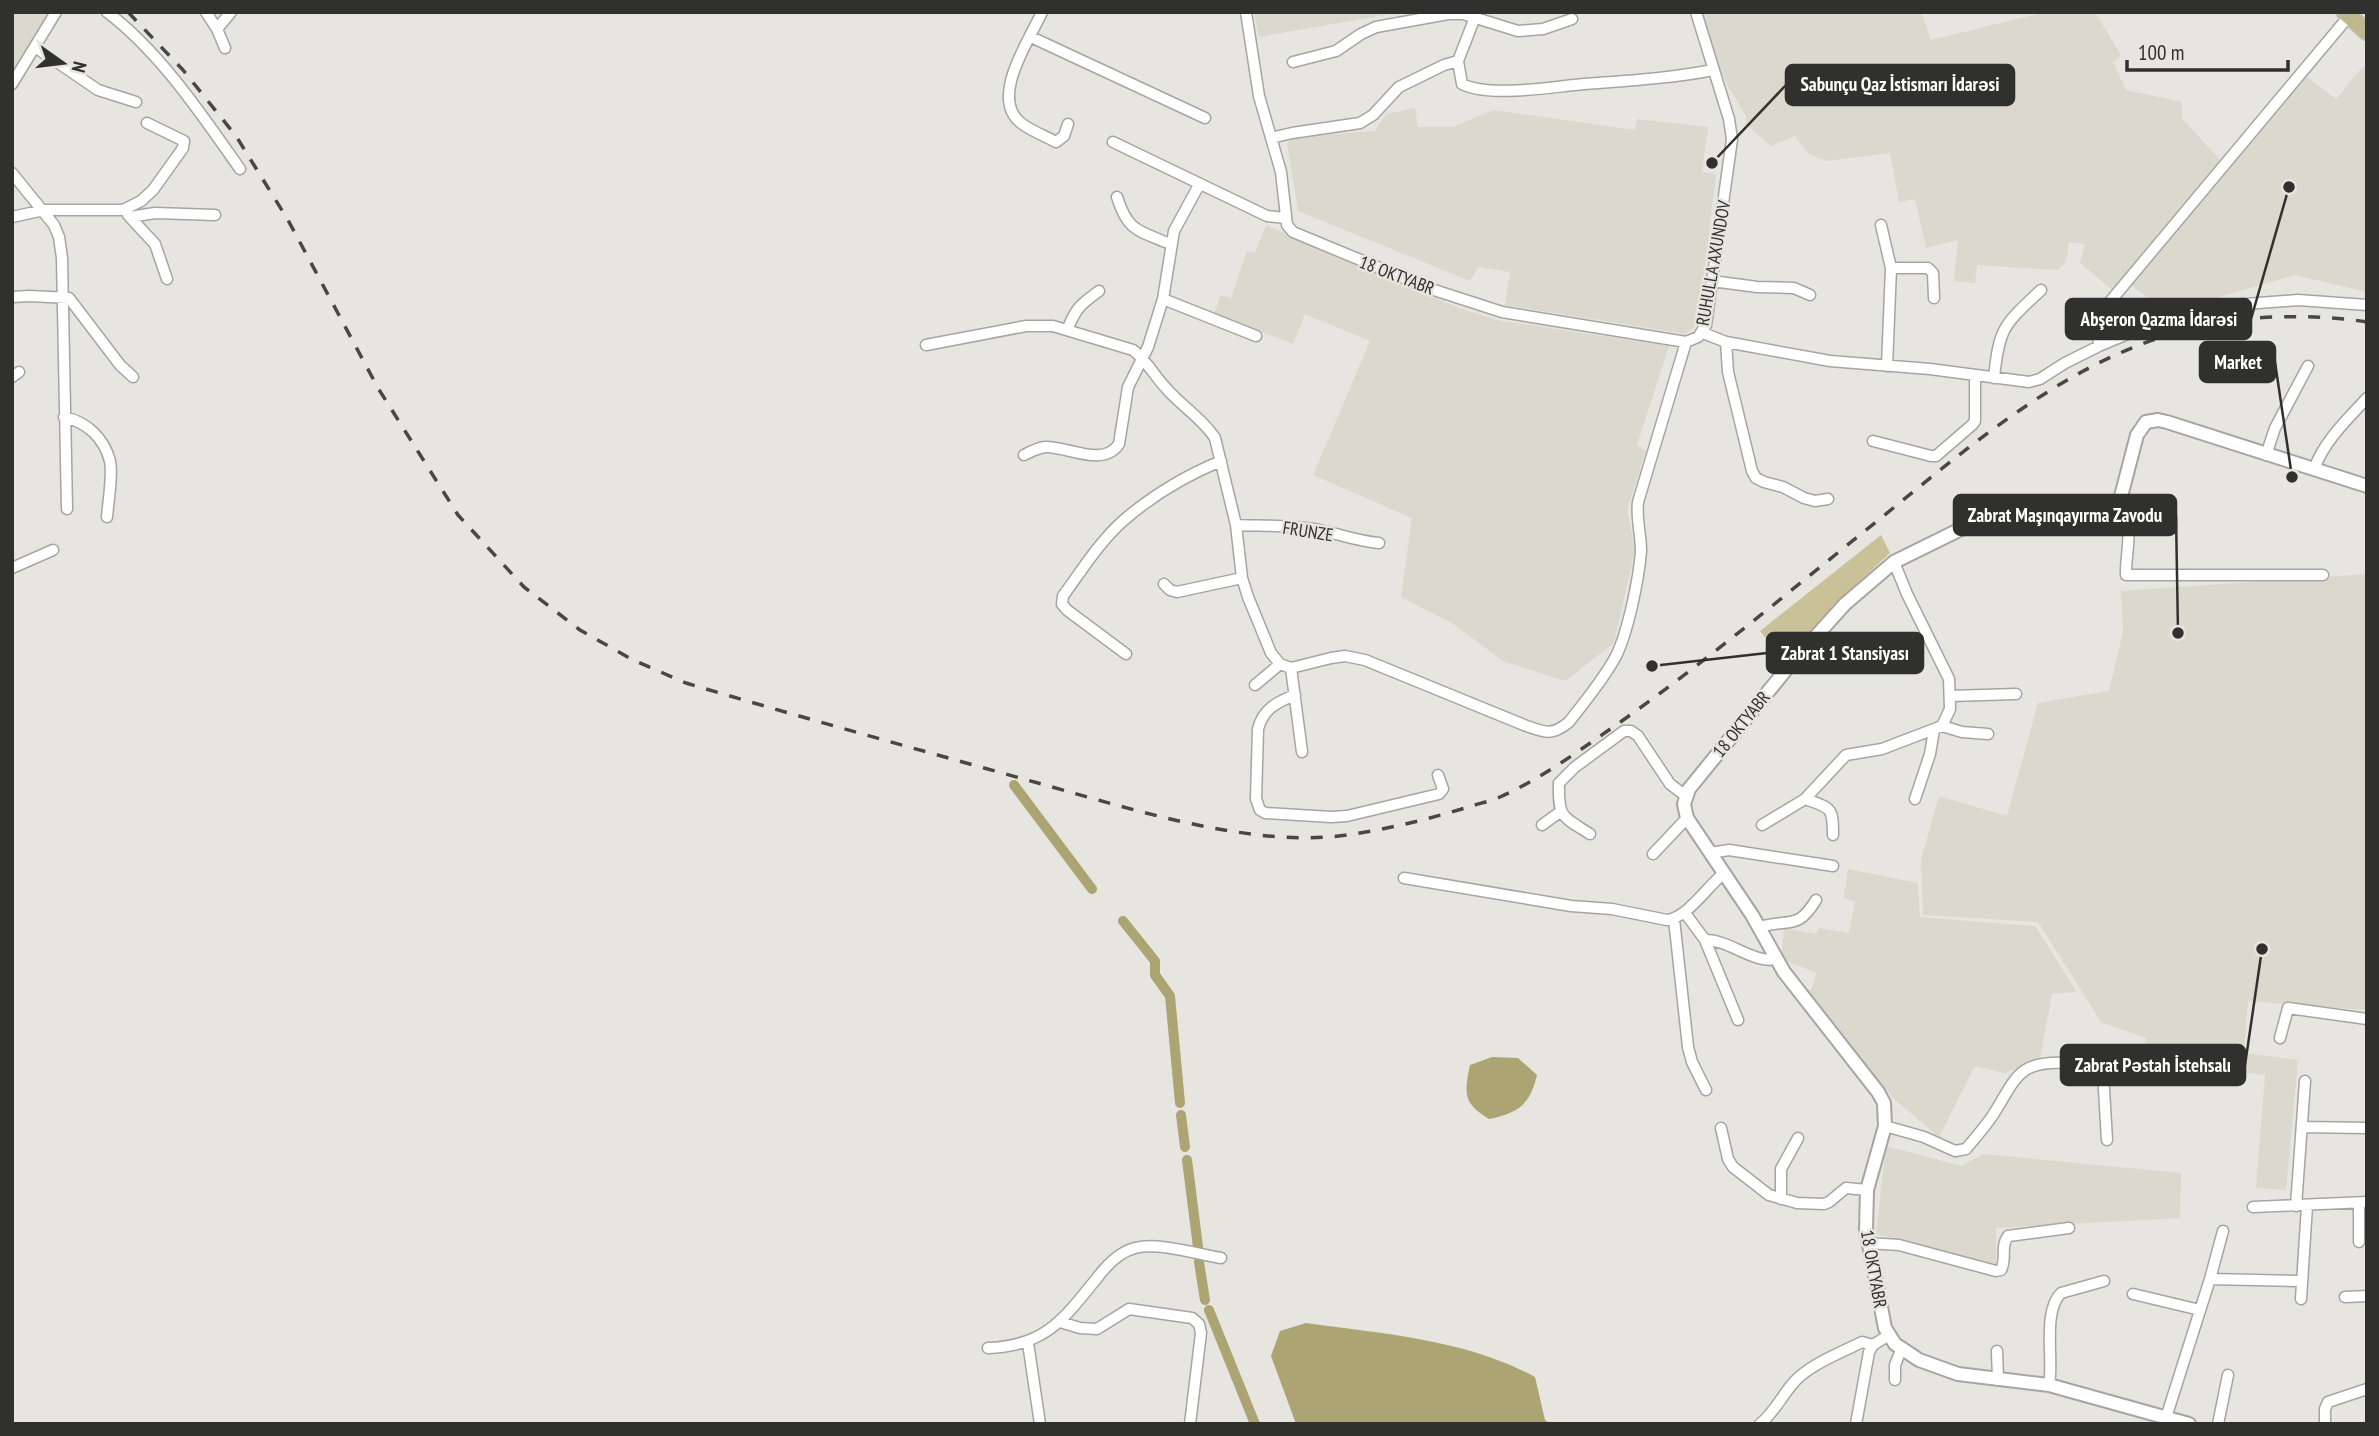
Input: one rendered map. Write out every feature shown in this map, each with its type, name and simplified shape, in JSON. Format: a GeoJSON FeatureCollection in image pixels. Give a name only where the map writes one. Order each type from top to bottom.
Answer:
{"type":"FeatureCollection","features":[{"type":"Feature","properties":{"kind":"main road"},"geometry":{"type":"LineString","coordinates":[[2347,14],[2367,32]]}},
{"type":"Feature","properties":{"kind":"street"},"geometry":{"type":"LineString","coordinates":[[12,84],[56,12]]}},
{"type":"Feature","properties":{"kind":"street"},"geometry":{"type":"LineString","coordinates":[[107,12],[137,39],[177,84],[240,169]]}},
{"type":"Feature","properties":{"kind":"street"},"geometry":{"type":"LineString","coordinates":[[206,12],[225,48]]}},
{"type":"Feature","properties":{"kind":"street"},"geometry":{"type":"LineString","coordinates":[[217,29],[231,12]]}},
{"type":"Feature","properties":{"kind":"street"},"geometry":{"type":"LineString","coordinates":[[1042,12],[1009,82],[1007,100],[1011,112],[1020,123],[1056,142],[1064,136],[1068,124]]}},
{"type":"Feature","properties":{"kind":"street"},"geometry":{"type":"LineString","coordinates":[[1246,12],[1259,96],[1281,172],[1285,218]]}},
{"type":"Feature","properties":{"kind":"street","name":"RUHULLA AXUNDOV"},"geometry":{"type":"LineString","coordinates":[[1686,342],[1703,333],[1708,316],[1732,139],[1729,119],[1696,12]]}},
{"type":"Feature","properties":{"kind":"street"},"geometry":{"type":"LineString","coordinates":[[1293,62],[1336,51],[1361,33],[1393,23],[1448,14],[1476,15],[1518,31],[1543,29],[1572,19]]}},
{"type":"Feature","properties":{"kind":"street"},"geometry":{"type":"LineString","coordinates":[[2099,346],[2099,316],[2347,14]]}},
{"type":"Feature","properties":{"kind":"street"},"geometry":{"type":"LineString","coordinates":[[1476,15],[1458,61],[1462,84],[1472,88],[1513,90],[1672,79],[1713,71]]}},
{"type":"Feature","properties":{"kind":"street"},"geometry":{"type":"LineString","coordinates":[[1031,37],[1205,118]]}},
{"type":"Feature","properties":{"kind":"street"},"geometry":{"type":"LineString","coordinates":[[35,47],[98,90],[136,102]]}},
{"type":"Feature","properties":{"kind":"street"},"geometry":{"type":"LineString","coordinates":[[1271,138],[1292,132],[1360,123],[1373,115],[1399,87],[1458,61]]}},
{"type":"Feature","properties":{"kind":"street"},"geometry":{"type":"LineString","coordinates":[[127,213],[153,190],[183,148],[184,141],[178,136],[147,123]]}},
{"type":"Feature","properties":{"kind":"street","name":"18 OKTYABR"},"geometry":{"type":"LineString","coordinates":[[1113,142],[1267,216],[1285,218],[1287,225],[1299,236],[1481,307],[1686,342]]}},
{"type":"Feature","properties":{"kind":"street"},"geometry":{"type":"LineString","coordinates":[[12,173],[44,210],[59,237],[62,258],[66,509]]}},
{"type":"Feature","properties":{"kind":"street"},"geometry":{"type":"LineString","coordinates":[[1024,455],[1046,447],[1090,455],[1109,453],[1119,444],[1128,387],[1143,358],[1163,299],[1174,231],[1199,185]]}},
{"type":"Feature","properties":{"kind":"street"},"geometry":{"type":"LineString","coordinates":[[1118,197],[1122,213],[1130,226],[1170,244]]}},
{"type":"Feature","properties":{"kind":"street"},"geometry":{"type":"LineString","coordinates":[[12,216],[44,210],[215,215]]}},
{"type":"Feature","properties":{"kind":"street"},"geometry":{"type":"LineString","coordinates":[[127,213],[155,244],[167,279]]}},
{"type":"Feature","properties":{"kind":"street"},"geometry":{"type":"LineString","coordinates":[[1881,225],[1891,268],[1887,366]]}},
{"type":"Feature","properties":{"kind":"street"},"geometry":{"type":"LineString","coordinates":[[1891,268],[1928,268],[1933,273],[1934,298]]}},
{"type":"Feature","properties":{"kind":"street"},"geometry":{"type":"LineString","coordinates":[[1712,281],[1757,287],[1794,288],[1810,295]]}},
{"type":"Feature","properties":{"kind":"street"},"geometry":{"type":"LineString","coordinates":[[1994,379],[1999,339],[2005,327],[2041,290]]}},
{"type":"Feature","properties":{"kind":"street"},"geometry":{"type":"LineString","coordinates":[[1068,328],[1079,305],[1098,291]]}},
{"type":"Feature","properties":{"kind":"street"},"geometry":{"type":"LineString","coordinates":[[12,297],[69,298],[110,353],[133,377]]}},
{"type":"Feature","properties":{"kind":"street"},"geometry":{"type":"LineString","coordinates":[[1163,299],[1256,335]]}},
{"type":"Feature","properties":{"kind":"street"},"geometry":{"type":"LineString","coordinates":[[1703,333],[1726,342],[1830,360],[2034,382],[2099,346],[2185,310],[2298,300],[2367,305]]}},
{"type":"Feature","properties":{"kind":"street"},"geometry":{"type":"LineString","coordinates":[[926,345],[1026,326],[1053,326],[1068,328],[1133,349],[1165,388],[1208,428],[1214,438],[1236,525],[1242,578],[1270,653],[1280,664],[1291,668],[1331,658],[1354,657],[1550,733],[1569,722],[1621,645],[1641,549],[1636,517],[1638,502],[1686,342]]}},
{"type":"Feature","properties":{"kind":"street"},"geometry":{"type":"LineString","coordinates":[[1726,342],[1728,372],[1756,478],[1804,498],[1815,501],[1828,499]]}},
{"type":"Feature","properties":{"kind":"street"},"geometry":{"type":"LineString","coordinates":[[2266,455],[2274,428],[2308,366]]}},
{"type":"Feature","properties":{"kind":"street"},"geometry":{"type":"LineString","coordinates":[[1873,440],[1936,456],[1975,421],[1975,376]]}},
{"type":"Feature","properties":{"kind":"street"},"geometry":{"type":"LineString","coordinates":[[2314,469],[2324,447],[2335,432],[2367,398]]}},
{"type":"Feature","properties":{"kind":"street"},"geometry":{"type":"LineString","coordinates":[[64,417],[80,421],[98,436],[110,463],[107,517]]}},
{"type":"Feature","properties":{"kind":"street"},"geometry":{"type":"LineString","coordinates":[[2323,575],[2126,575],[2129,523],[2119,504],[2137,435],[2146,422],[2158,420],[2367,486]]}},
{"type":"Feature","properties":{"kind":"street"},"geometry":{"type":"LineString","coordinates":[[1126,654],[1067,610],[1062,604],[1063,596],[1106,539],[1124,520],[1179,481],[1221,461]]}},
{"type":"Feature","properties":{"kind":"street","name":"18 OKTYABR"},"geometry":{"type":"LineString","coordinates":[[1686,796],[1707,765],[1788,666],[1845,604],[1894,562],[1955,531],[1992,518],[2092,518],[2107,515],[2119,504]]}},
{"type":"Feature","properties":{"kind":"street","name":"FRUNZE"},"geometry":{"type":"LineString","coordinates":[[1236,525],[1318,529],[1355,541],[1379,543]]}},
{"type":"Feature","properties":{"kind":"street"},"geometry":{"type":"LineString","coordinates":[[12,568],[53,550]]}},
{"type":"Feature","properties":{"kind":"street"},"geometry":{"type":"LineString","coordinates":[[1894,562],[1948,679],[1950,696],[1950,709],[1938,728],[1915,799]]}},
{"type":"Feature","properties":{"kind":"street"},"geometry":{"type":"LineString","coordinates":[[1164,584],[1177,592],[1242,578]]}},
{"type":"Feature","properties":{"kind":"street"},"geometry":{"type":"LineString","coordinates":[[1255,685],[1280,664]]}},
{"type":"Feature","properties":{"kind":"street"},"geometry":{"type":"LineString","coordinates":[[1291,668],[1302,752]]}},
{"type":"Feature","properties":{"kind":"street"},"geometry":{"type":"LineString","coordinates":[[1950,696],[2016,694]]}},
{"type":"Feature","properties":{"kind":"street"},"geometry":{"type":"LineString","coordinates":[[1295,695],[1268,709],[1260,720],[1256,799],[1260,810],[1265,813],[1347,816],[1439,794],[1443,789],[1438,775]]}},
{"type":"Feature","properties":{"kind":"street"},"geometry":{"type":"LineString","coordinates":[[1762,825],[1805,799],[1846,755],[1882,749],[1938,728],[1988,734]]}},
{"type":"Feature","properties":{"kind":"street"},"geometry":{"type":"LineString","coordinates":[[1590,834],[1560,812],[1559,783],[1563,776],[1627,730],[1638,736],[1670,784],[1686,796],[1684,804],[1687,818],[1653,854]]}},
{"type":"Feature","properties":{"kind":"street"},"geometry":{"type":"LineString","coordinates":[[1805,799],[1830,808],[1833,814],[1833,835]]}},
{"type":"Feature","properties":{"kind":"street"},"geometry":{"type":"LineString","coordinates":[[1542,825],[1560,812]]}},
{"type":"Feature","properties":{"kind":"street","name":"18 OKTYABR"},"geometry":{"type":"LineString","coordinates":[[1687,818],[1759,927],[1775,959],[1884,1103],[1885,1126],[1867,1190],[1868,1243],[1882,1316],[1889,1335]]}},
{"type":"Feature","properties":{"kind":"street"},"geometry":{"type":"LineString","coordinates":[[1710,853],[1729,850],[1833,866]]}},
{"type":"Feature","properties":{"kind":"street"},"geometry":{"type":"LineString","coordinates":[[1404,878],[1571,906],[1612,909],[1653,918],[1674,919],[1685,913],[1723,874]]}},
{"type":"Feature","properties":{"kind":"street"},"geometry":{"type":"LineString","coordinates":[[1759,927],[1795,922],[1805,917],[1816,900]]}},
{"type":"Feature","properties":{"kind":"street"},"geometry":{"type":"LineString","coordinates":[[1685,913],[1705,940],[1738,1020]]}},
{"type":"Feature","properties":{"kind":"street"},"geometry":{"type":"LineString","coordinates":[[1674,919],[1688,1047],[1692,1062],[1706,1090]]}},
{"type":"Feature","properties":{"kind":"street"},"geometry":{"type":"LineString","coordinates":[[1705,940],[1765,959],[1775,959]]}},
{"type":"Feature","properties":{"kind":"street"},"geometry":{"type":"LineString","coordinates":[[2280,1038],[2288,1008],[2367,1019]]}},
{"type":"Feature","properties":{"kind":"street"},"geometry":{"type":"LineString","coordinates":[[1885,1126],[1924,1137],[1961,1152],[1966,1150],[1993,1116],[2020,1072],[2048,1063],[2093,1066],[2103,1073],[2127,1070],[2226,1077]]}},
{"type":"Feature","properties":{"kind":"street"},"geometry":{"type":"LineString","coordinates":[[2103,1073],[2107,1140]]}},
{"type":"Feature","properties":{"kind":"street"},"geometry":{"type":"LineString","coordinates":[[2301,1300],[2302,1127],[2305,1081]]}},
{"type":"Feature","properties":{"kind":"street"},"geometry":{"type":"LineString","coordinates":[[2302,1127],[2367,1128]]}},
{"type":"Feature","properties":{"kind":"street"},"geometry":{"type":"LineString","coordinates":[[1721,1128],[1728,1158],[1733,1167],[1757,1187],[1781,1199],[1824,1204],[1846,1188],[1867,1190]]}},
{"type":"Feature","properties":{"kind":"street"},"geometry":{"type":"LineString","coordinates":[[1781,1199],[1781,1169],[1798,1138]]}},
{"type":"Feature","properties":{"kind":"street"},"geometry":{"type":"LineString","coordinates":[[2253,1207],[2363,1203],[2359,1242]]}},
{"type":"Feature","properties":{"kind":"street"},"geometry":{"type":"LineString","coordinates":[[1868,1243],[1899,1245],[1996,1271],[2003,1266],[2003,1244],[2008,1236],[2069,1228]]}},
{"type":"Feature","properties":{"kind":"street"},"geometry":{"type":"LineString","coordinates":[[2166,1421],[2222,1231]]}},
{"type":"Feature","properties":{"kind":"street"},"geometry":{"type":"LineString","coordinates":[[988,1348],[1028,1342],[1060,1322],[1104,1269],[1135,1248],[1175,1250],[1221,1258]]}},
{"type":"Feature","properties":{"kind":"street"},"geometry":{"type":"LineString","coordinates":[[2210,1279],[2301,1282]]}},
{"type":"Feature","properties":{"kind":"street"},"geometry":{"type":"LineString","coordinates":[[2049,1385],[2050,1326],[2057,1297],[2061,1293],[2104,1282]]}},
{"type":"Feature","properties":{"kind":"street"},"geometry":{"type":"LineString","coordinates":[[2133,1293],[2200,1310]]}},
{"type":"Feature","properties":{"kind":"street"},"geometry":{"type":"LineString","coordinates":[[2345,1297],[2367,1296]]}},
{"type":"Feature","properties":{"kind":"street"},"geometry":{"type":"LineString","coordinates":[[1060,1322],[1080,1328],[1097,1329],[1129,1309],[1192,1318],[1199,1324],[1201,1333],[1190,1424]]}},
{"type":"Feature","properties":{"kind":"street"},"geometry":{"type":"LineString","coordinates":[[1856,1424],[1866,1363],[1873,1345],[1889,1335],[1901,1350],[1949,1371],[1998,1380],[2049,1385],[2166,1421],[2189,1424]]}},
{"type":"Feature","properties":{"kind":"street"},"geometry":{"type":"LineString","coordinates":[[1028,1342],[1040,1424]]}},
{"type":"Feature","properties":{"kind":"street"},"geometry":{"type":"LineString","coordinates":[[1760,1424],[1803,1374],[1861,1342],[1873,1345]]}},
{"type":"Feature","properties":{"kind":"street"},"geometry":{"type":"LineString","coordinates":[[1895,1380],[1895,1365],[1901,1350]]}},
{"type":"Feature","properties":{"kind":"street"},"geometry":{"type":"LineString","coordinates":[[1997,1351],[1998,1380]]}},
{"type":"Feature","properties":{"kind":"street"},"geometry":{"type":"LineString","coordinates":[[2218,1424],[2228,1375]]}},
{"type":"Feature","properties":{"kind":"street"},"geometry":{"type":"LineString","coordinates":[[2325,1424],[2328,1402],[2367,1389]]}},
{"type":"Feature","properties":{"kind":"shaded area"},"geometry":{"type":"Polygon","coordinates":[[[12,12],[47,12],[42,26],[12,71],[12,12]]]}},
{"type":"Feature","properties":{"kind":"shaded area"},"geometry":{"type":"Polygon","coordinates":[[[1254,12],[1402,12],[1259,37],[1254,12]]]}},
{"type":"Feature","properties":{"kind":"shaded area"},"geometry":{"type":"Polygon","coordinates":[[[1702,12],[1921,12],[1931,40],[2045,12],[2095,12],[2121,55],[2113,62],[2126,90],[2182,102],[2182,118],[2220,160],[2112,290],[2080,263],[2085,244],[2069,242],[2066,261],[2058,270],[1977,265],[1975,283],[1954,281],[1958,240],[1926,248],[1915,199],[1899,202],[1890,153],[1826,161],[1807,153],[1795,136],[1771,146],[1746,124],[1746,116],[1716,59],[1702,12]]]}},
{"type":"Feature","properties":{"kind":"shaded area"},"geometry":{"type":"Polygon","coordinates":[[[2363,66],[2367,70],[2367,292],[2294,275],[2169,312],[2128,283],[2307,77],[2336,99],[2363,66]]]}},
{"type":"Feature","properties":{"kind":"shaded area"},"geometry":{"type":"Polygon","coordinates":[[[1415,108],[1418,127],[1453,127],[1493,110],[1635,130],[1637,119],[1708,127],[1702,172],[1716,174],[1698,324],[1685,334],[1505,305],[1510,272],[1479,267],[1470,281],[1298,211],[1287,144],[1293,137],[1375,131],[1386,114],[1415,108]]]}},
{"type":"Feature","properties":{"kind":"shaded area"},"geometry":{"type":"Polygon","coordinates":[[[1266,225],[1459,308],[1497,320],[1669,346],[1637,445],[1646,451],[1627,510],[1635,550],[1614,643],[1565,681],[1503,661],[1452,623],[1401,597],[1412,518],[1313,475],[1370,341],[1305,314],[1293,344],[1214,314],[1221,295],[1231,298],[1247,251],[1255,253],[1266,225]]]}},
{"type":"Feature","properties":{"kind":"shaded area"},"geometry":{"type":"Polygon","coordinates":[[[1881,535],[1890,553],[1834,605],[1784,661],[1760,631],[1881,535]]]}},
{"type":"Feature","properties":{"kind":"shaded area"},"geometry":{"type":"Polygon","coordinates":[[[2367,574],[2367,1010],[2248,1001],[2244,1053],[2298,1060],[2286,1190],[2256,1188],[2265,1075],[2144,1060],[2146,1038],[2101,1022],[2038,922],[1923,915],[1921,860],[1939,796],[2007,816],[2038,703],[2109,691],[2123,632],[2121,591],[2367,574]]]}},
{"type":"Feature","properties":{"kind":"shaded area"},"geometry":{"type":"Polygon","coordinates":[[[1848,869],[1918,883],[1920,917],[2035,926],[2077,992],[2052,994],[2040,1059],[2005,1073],[1975,1066],[1939,1137],[1893,1098],[1809,995],[1817,973],[1781,959],[1784,928],[1816,934],[1819,928],[1849,933],[1855,902],[1844,898],[1848,869]]]}},
{"type":"Feature","properties":{"kind":"shaded area"},"geometry":{"type":"Polygon","coordinates":[[[1492,1057],[1518,1058],[1537,1075],[1531,1093],[1522,1106],[1508,1114],[1489,1119],[1470,1103],[1467,1083],[1470,1065],[1492,1057]]]}},
{"type":"Feature","properties":{"kind":"shaded area"},"geometry":{"type":"Polygon","coordinates":[[[1886,1146],[1962,1166],[1983,1154],[2181,1173],[2180,1218],[1996,1228],[1996,1266],[1876,1234],[1886,1146]]]}},
{"type":"Feature","properties":{"kind":"shaded area"},"geometry":{"type":"Polygon","coordinates":[[[1306,1323],[1423,1340],[1481,1354],[1508,1364],[1535,1377],[1545,1420],[1551,1424],[1296,1424],[1271,1356],[1280,1331],[1306,1323]]]}},
{"type":"Feature","properties":{"kind":"waterway"},"geometry":{"type":"LineString","coordinates":[[1014,785],[1092,889]]}},
{"type":"Feature","properties":{"kind":"waterway"},"geometry":{"type":"LineString","coordinates":[[1123,921],[1155,961],[1155,975],[1170,996],[1180,1103]]}},
{"type":"Feature","properties":{"kind":"waterway"},"geometry":{"type":"LineString","coordinates":[[1181,1115],[1185,1147]]}},
{"type":"Feature","properties":{"kind":"waterway"},"geometry":{"type":"LineString","coordinates":[[1187,1160],[1198,1247]]}},
{"type":"Feature","properties":{"kind":"waterway"},"geometry":{"type":"LineString","coordinates":[[1199,1262],[1205,1300]]}},
{"type":"Feature","properties":{"kind":"waterway"},"geometry":{"type":"LineString","coordinates":[[1209,1310],[1255,1424]]}},
{"type":"Feature","properties":{"kind":"railway"},"geometry":{"type":"LineString","coordinates":[[128,12],[183,70],[236,136],[288,220],[378,388],[458,515],[524,587],[580,630],[633,660],[686,683],[1144,813],[1228,831],[1309,838],[1347,835],[1421,820],[1500,797],[1561,763],[1619,723],[1685,675],[1966,450],[2059,385],[2108,358],[2160,338],[2215,323],[2274,317],[2332,318],[2367,322]]}},
{"type":"Feature","properties":{"kind":"place","name":"Sabunçu Qaz İstismarı İdarəsi"},"geometry":{"type":"Point","coordinates":[1712,163]}},
{"type":"Feature","properties":{"kind":"place","name":"Abşeron Qazma İdarəsi"},"geometry":{"type":"Point","coordinates":[2289,187]}},
{"type":"Feature","properties":{"kind":"place","name":"Market"},"geometry":{"type":"Point","coordinates":[2292,477]}},
{"type":"Feature","properties":{"kind":"place","name":"Zabrat Maşınqayırma Zavodu"},"geometry":{"type":"Point","coordinates":[2178,633]}},
{"type":"Feature","properties":{"kind":"place","name":"Zabrat 1 Stansiyası"},"geometry":{"type":"Point","coordinates":[1652,666]}},
{"type":"Feature","properties":{"kind":"place","name":"Zabrat Pəstah İstehsalı"},"geometry":{"type":"Point","coordinates":[2262,949]}}]}
